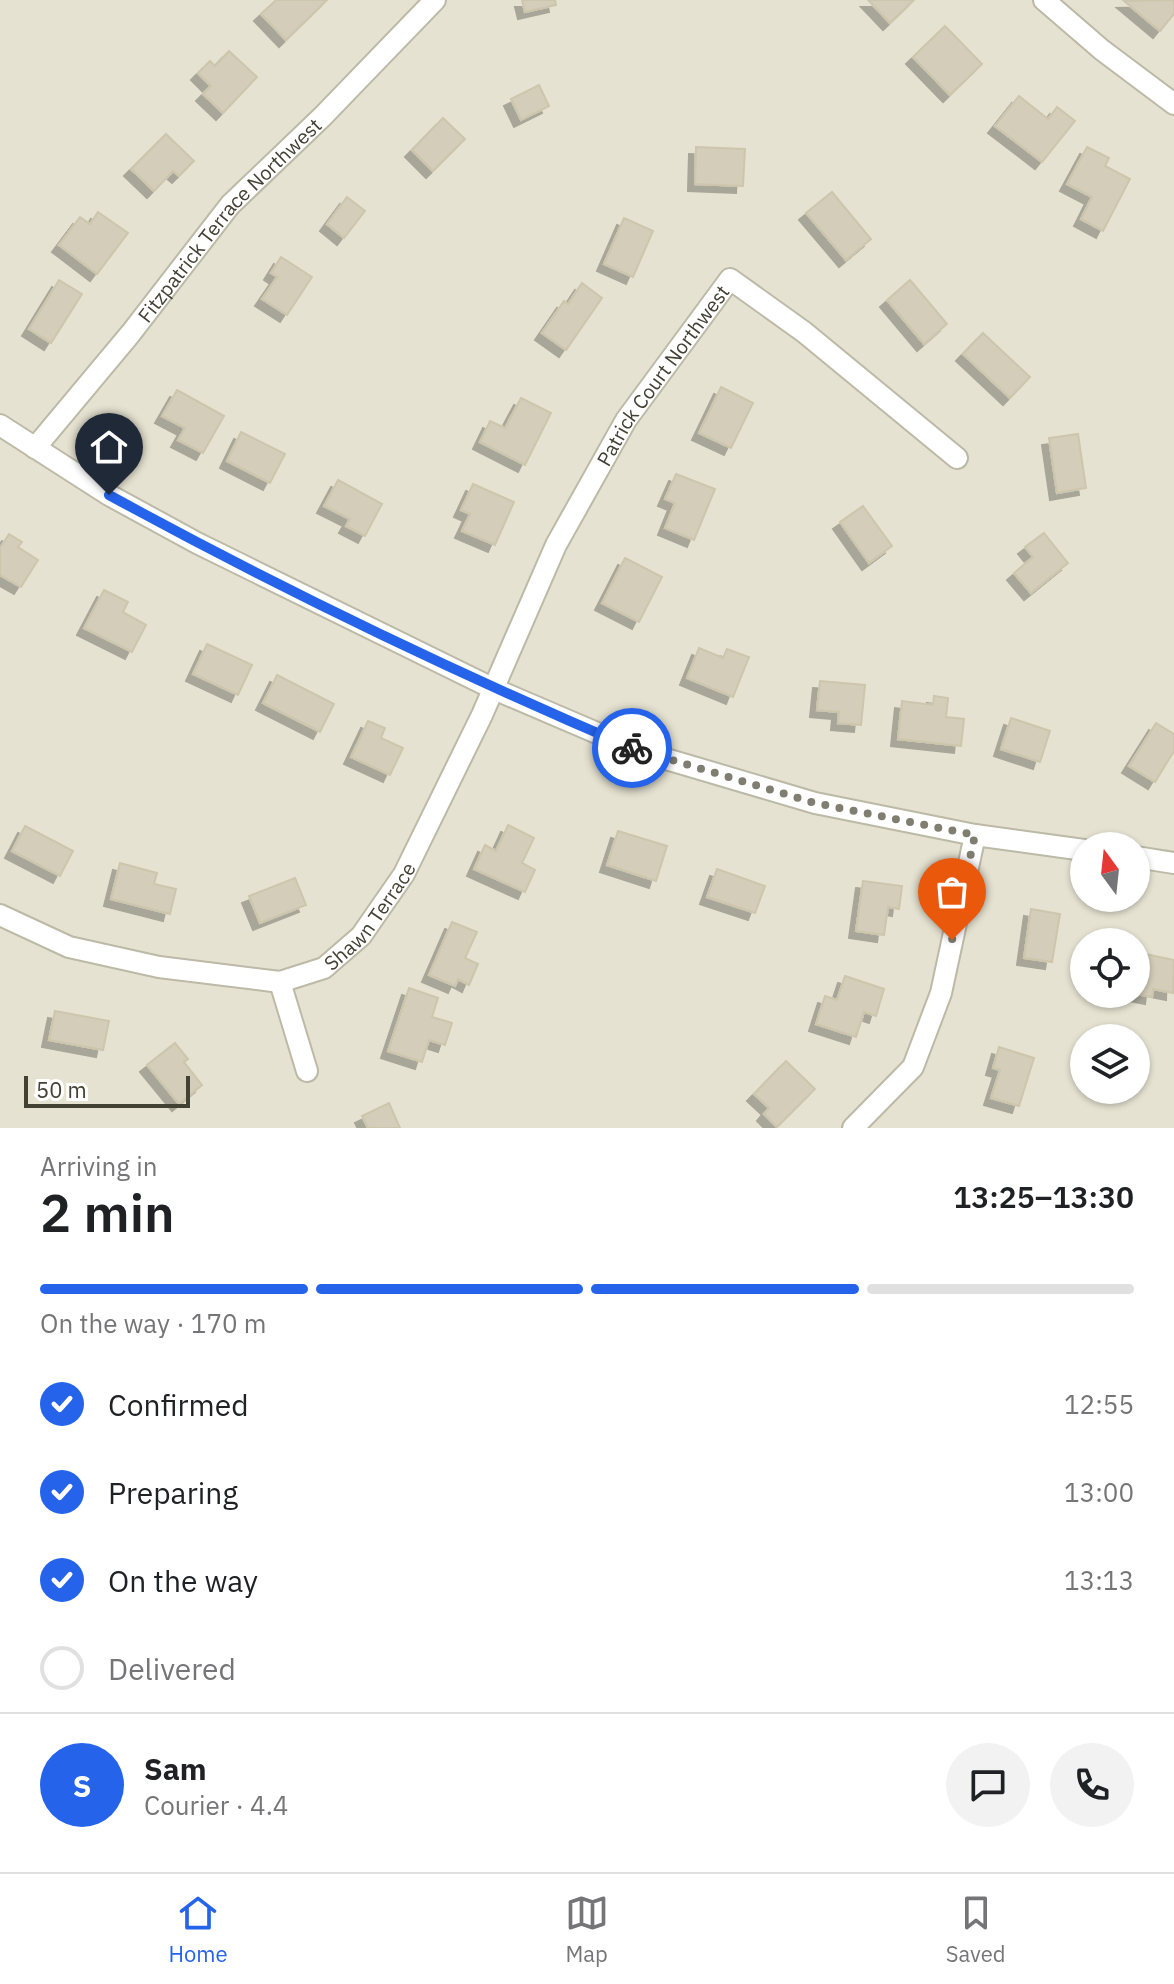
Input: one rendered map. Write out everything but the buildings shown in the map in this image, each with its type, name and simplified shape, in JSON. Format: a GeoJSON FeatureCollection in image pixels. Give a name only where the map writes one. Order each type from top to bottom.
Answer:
{"type":"FeatureCollection","features":[{"type":"Feature","properties":{"kind":"street","name":"Fitzpatrick Terrace Northwest"},"geometry":{"type":"LineString","coordinates":[[35,448],[131,333],[230,205],[323,116],[435,0]]}},
{"type":"Feature","properties":{"kind":"street"},"geometry":{"type":"LineString","coordinates":[[1044,0],[1102,50],[1174,104]]}},
{"type":"Feature","properties":{"kind":"street","name":"Patrick Court Northwest"},"geometry":{"type":"LineString","coordinates":[[494,689],[556,545],[626,420],[730,279],[804,332],[957,458]]}},
{"type":"Feature","properties":{"kind":"street"},"geometry":{"type":"LineString","coordinates":[[0,425],[109,495],[197,543],[494,689],[639,751],[815,803],[975,835],[1070,848]]}},
{"type":"Feature","properties":{"kind":"street","name":"Shawn Terrace"},"geometry":{"type":"LineString","coordinates":[[0,915],[69,947],[159,967],[280,982],[324,968],[361,936],[404,874],[494,689]]}},
{"type":"Feature","properties":{"kind":"street"},"geometry":{"type":"LineString","coordinates":[[853,1128],[913,1067],[941,993],[975,835]]}},
{"type":"Feature","properties":{"kind":"street"},"geometry":{"type":"LineString","coordinates":[[1150,859],[1174,863]]}},
{"type":"Feature","properties":{"kind":"street"},"geometry":{"type":"LineString","coordinates":[[280,982],[307,1071]]}},
{"type":"Feature","properties":{"kind":"shaded area"},"geometry":{"type":"Polygon","coordinates":[[[0,0],[1174,0],[1174,1128],[0,1128],[0,0]]]}},
{"type":"Feature","properties":{"kind":"way so far"},"geometry":{"type":"LineString","coordinates":[[632,748],[815,803],[975,835],[952,940]]}},
{"type":"Feature","properties":{"kind":"route"},"geometry":{"type":"LineString","coordinates":[[109,495],[197,543],[494,689],[632,748]]}}]}
